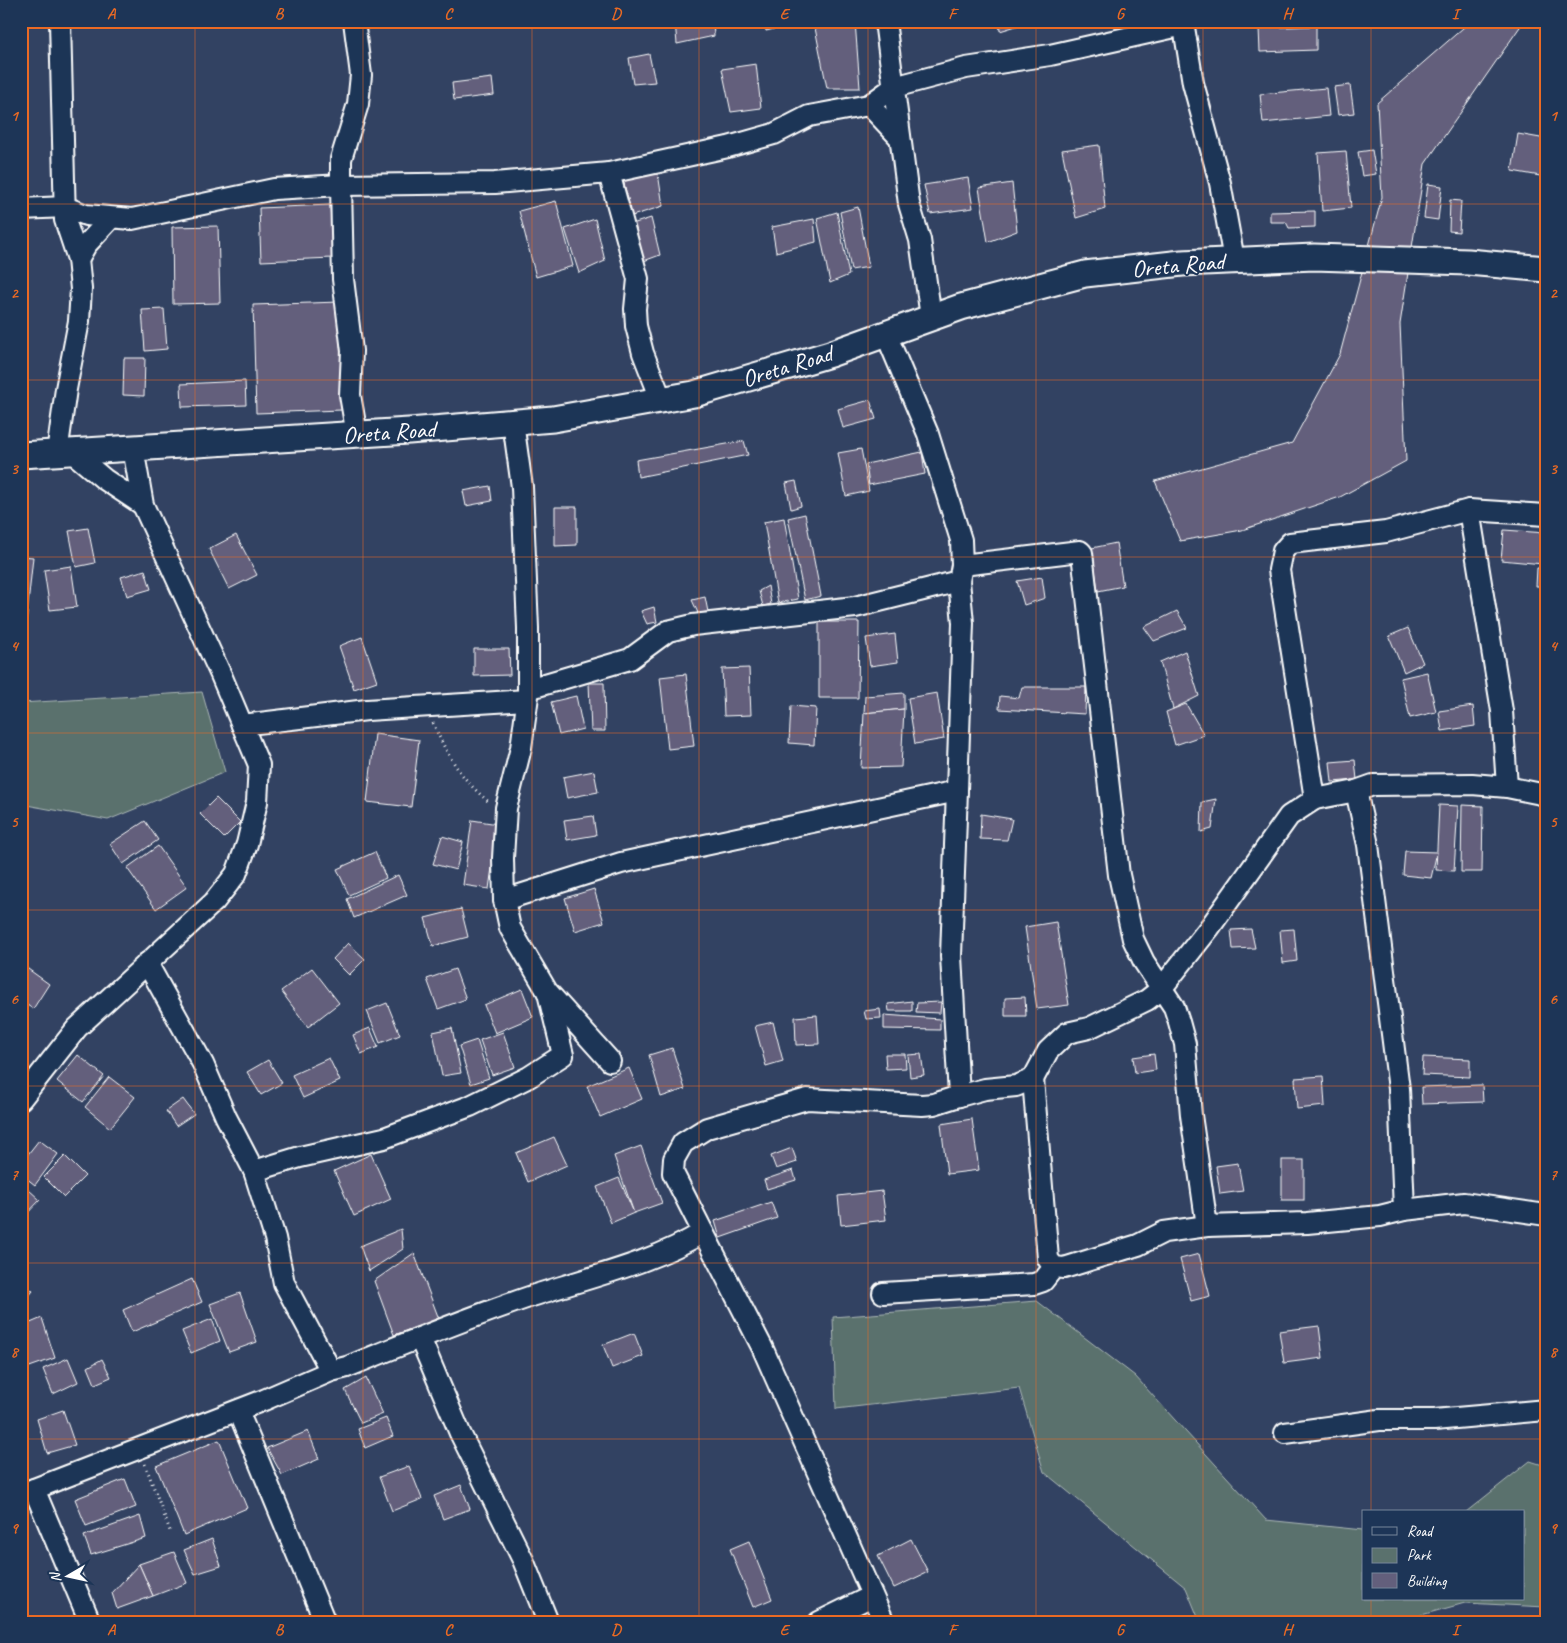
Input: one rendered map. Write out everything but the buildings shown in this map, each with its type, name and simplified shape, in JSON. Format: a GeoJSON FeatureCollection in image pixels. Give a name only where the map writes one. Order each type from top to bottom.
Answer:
{"type":"FeatureCollection","features":[{"type":"Feature","properties":{"kind":"street"},"geometry":{"type":"LineString","coordinates":[[60,21],[65,220],[78,259],[81,289],[79,321],[66,389],[65,452],[143,505]]}},
{"type":"Feature","properties":{"kind":"street"},"geometry":{"type":"LineString","coordinates":[[354,21],[361,75],[358,104],[341,159],[341,185],[343,279],[352,351],[350,395],[357,435]]}},
{"type":"Feature","properties":{"kind":"street"},"geometry":{"type":"LineString","coordinates":[[885,21],[909,204],[920,240],[931,317]]}},
{"type":"Feature","properties":{"kind":"street"},"geometry":{"type":"LineString","coordinates":[[21,209],[65,208],[86,216],[132,219],[274,189],[341,185],[495,182],[609,173],[728,147],[774,134],[808,116],[869,105],[894,87],[979,65],[1050,55],[1184,23],[1193,82],[1220,183],[1234,260]]}},
{"type":"Feature","properties":{"kind":"street"},"geometry":{"type":"LineString","coordinates":[[869,105],[900,138]]}},
{"type":"Feature","properties":{"kind":"street"},"geometry":{"type":"LineString","coordinates":[[609,173],[638,279],[635,309],[636,326],[643,353],[661,399]]}},
{"type":"Feature","properties":{"kind":"street"},"geometry":{"type":"LineString","coordinates":[[78,259],[86,245],[111,218]]}},
{"type":"Feature","properties":{"kind":"street","name":"Oreta Road"},"geometry":{"type":"LineString","coordinates":[[21,455],[357,435],[553,419],[694,394],[830,354],[961,306],[1085,274],[1182,263],[1314,256],[1468,262],[1546,269]]}},
{"type":"Feature","properties":{"kind":"street"},"geometry":{"type":"LineString","coordinates":[[886,334],[928,434],[961,540],[963,623],[951,956],[959,1096]]}},
{"type":"Feature","properties":{"kind":"street"},"geometry":{"type":"LineString","coordinates":[[513,422],[522,487],[528,628],[527,695],[521,748],[505,814],[504,900],[510,928],[547,991],[610,1061]]}},
{"type":"Feature","properties":{"kind":"street"},"geometry":{"type":"LineString","coordinates":[[21,1099],[77,1028],[214,902],[236,874],[247,844],[257,802],[259,765],[143,505],[133,448]]}},
{"type":"Feature","properties":{"kind":"street"},"geometry":{"type":"LineString","coordinates":[[1469,510],[1502,711],[1507,787]]}},
{"type":"Feature","properties":{"kind":"street"},"geometry":{"type":"LineString","coordinates":[[1315,799],[1279,570],[1282,550],[1290,543],[1386,532],[1469,510],[1546,515]]}},
{"type":"Feature","properties":{"kind":"street"},"geometry":{"type":"LineString","coordinates":[[242,725],[367,710],[426,706],[527,695],[630,659],[668,632],[684,627],[855,607],[961,573],[1080,551],[1082,553],[1119,876],[1134,939],[1144,962],[1174,1007],[1185,1044],[1191,1115],[1207,1226]]}},
{"type":"Feature","properties":{"kind":"street"},"geometry":{"type":"LineString","coordinates":[[1054,1268],[1048,1260],[1032,1079],[1048,1051],[1067,1033],[1089,1028],[1147,1000],[1161,990],[1210,927],[1289,816],[1315,799],[1356,791],[1373,785],[1472,784],[1507,787],[1546,795]]}},
{"type":"Feature","properties":{"kind":"street"},"geometry":{"type":"LineString","coordinates":[[504,900],[621,863],[957,791]]}},
{"type":"Feature","properties":{"kind":"street"},"geometry":{"type":"LineString","coordinates":[[1356,791],[1368,845],[1399,1088],[1404,1210]]}},
{"type":"Feature","properties":{"kind":"street"},"geometry":{"type":"LineString","coordinates":[[148,963],[203,1064],[226,1117],[254,1171],[275,1238],[284,1283],[331,1370]]}},
{"type":"Feature","properties":{"kind":"street"},"geometry":{"type":"LineString","coordinates":[[254,1171],[300,1157],[384,1138],[470,1106],[529,1077],[563,1054],[547,991]]}},
{"type":"Feature","properties":{"kind":"street"},"geometry":{"type":"LineString","coordinates":[[884,1622],[762,1347],[673,1173],[674,1159],[683,1143],[707,1128],[807,1099],[934,1104],[985,1090],[1016,1086],[1032,1079]]}},
{"type":"Feature","properties":{"kind":"street"},"geometry":{"type":"LineString","coordinates":[[883,1293],[1034,1284],[1043,1281],[1054,1268],[1064,1268],[1124,1250],[1164,1232],[1207,1226],[1308,1223],[1380,1216],[1404,1210],[1464,1203],[1546,1216]]}},
{"type":"Feature","properties":{"kind":"street"},"geometry":{"type":"LineString","coordinates":[[90,1622],[27,1492],[238,1411],[331,1370],[347,1367],[524,1299],[668,1251],[703,1232]]}},
{"type":"Feature","properties":{"kind":"street"},"geometry":{"type":"LineString","coordinates":[[420,1338],[460,1433],[523,1560],[548,1622]]}},
{"type":"Feature","properties":{"kind":"street"},"geometry":{"type":"LineString","coordinates":[[1285,1433],[1379,1420],[1434,1420],[1546,1410]]}},
{"type":"Feature","properties":{"kind":"street"},"geometry":{"type":"LineString","coordinates":[[238,1411],[325,1622]]}},
{"type":"Feature","properties":{"kind":"street"},"geometry":{"type":"LineString","coordinates":[[819,1622],[872,1596]]}},
{"type":"Feature","properties":{"kind":"path"},"geometry":{"type":"LineString","coordinates":[[426,706],[446,755],[476,791],[505,814]]}},
{"type":"Feature","properties":{"kind":"path"},"geometry":{"type":"LineString","coordinates":[[139,1449],[170,1530]]}},
{"type":"Feature","properties":{"kind":"green space"},"geometry":{"type":"Polygon","coordinates":[[[202,692],[225,772],[108,820],[21,804],[21,703],[202,692]]]}},
{"type":"Feature","properties":{"kind":"green space"},"geometry":{"type":"Polygon","coordinates":[[[1037,1301],[1135,1376],[1266,1520],[1362,1530],[1362,1600],[1524,1600],[1524,1510],[1469,1510],[1530,1461],[1546,1466],[1546,1607],[1465,1603],[1396,1622],[1200,1622],[1186,1588],[1044,1472],[1019,1388],[836,1409],[833,1317],[1037,1301]]]}}]}
